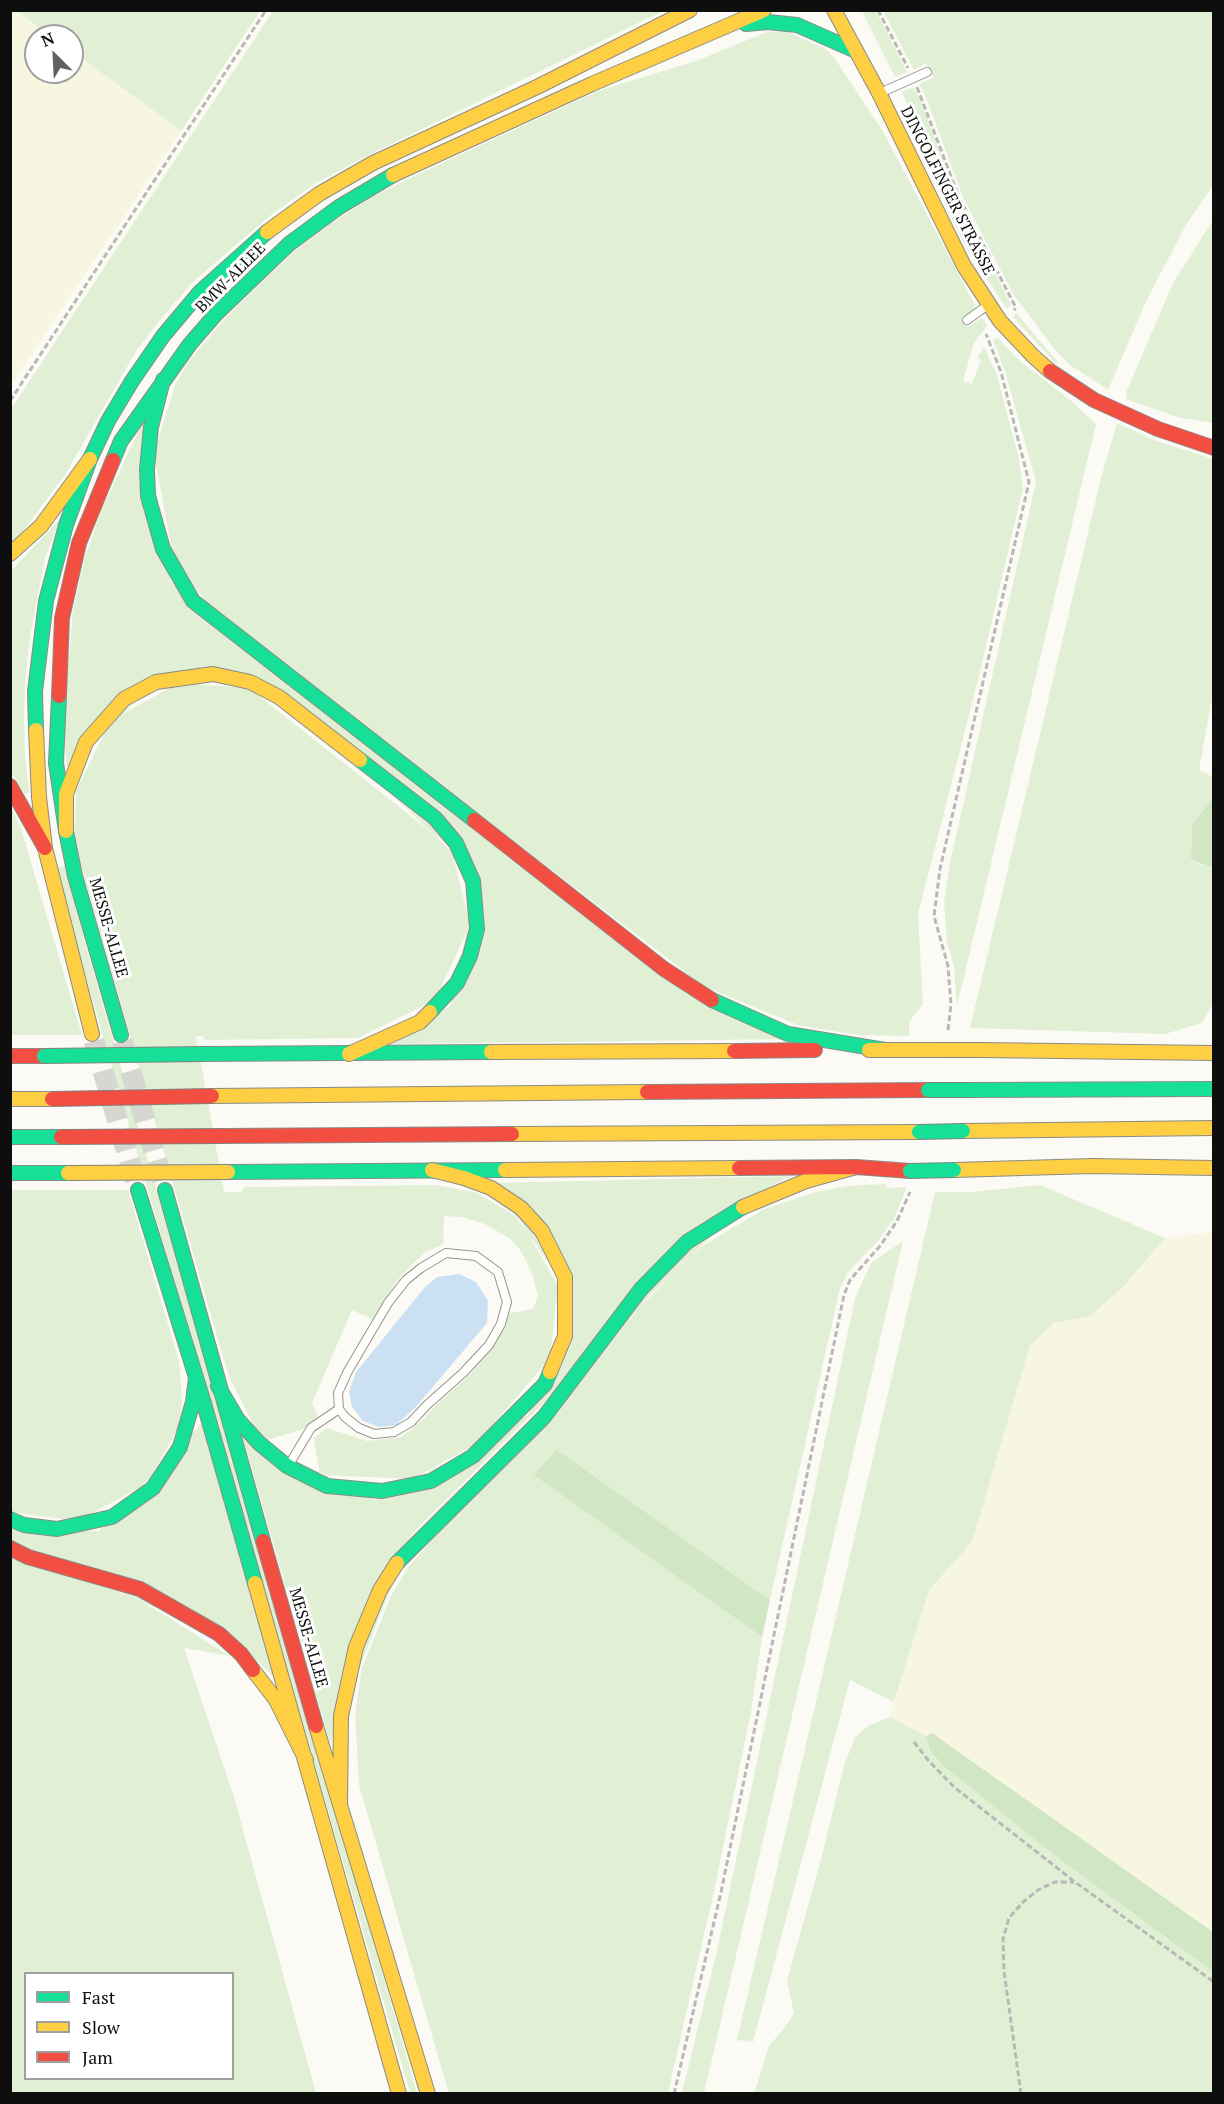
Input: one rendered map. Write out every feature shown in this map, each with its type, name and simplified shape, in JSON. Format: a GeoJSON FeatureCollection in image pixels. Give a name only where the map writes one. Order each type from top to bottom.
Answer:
{"type":"FeatureCollection","features":[{"type":"Feature","properties":{"kind":"main road","name":"BMW-ALLEE"},"geometry":{"type":"LineString","coordinates":[[45,848],[39,797],[35,691],[45,601],[66,525],[90,459],[108,421],[163,336],[200,292],[274,225],[319,194],[373,163],[537,87],[690,10]]}},
{"type":"Feature","properties":{"kind":"main road","name":"BMW-ALLEE"},"geometry":{"type":"LineString","coordinates":[[66,831],[56,763],[62,618],[79,543],[121,441],[190,344],[216,314],[289,244],[339,207],[388,177],[592,84],[764,10]]}},
{"type":"Feature","properties":{"kind":"main road","name":"DINGOLFINGER STRASSE"},"geometry":{"type":"LineString","coordinates":[[834,10],[879,93],[964,266],[1000,321],[1033,356],[1073,388],[1158,429],[1214,448]]}},
{"type":"Feature","properties":{"kind":"main road"},"geometry":{"type":"LineString","coordinates":[[731,25],[768,22],[797,25],[856,51]]}},
{"type":"Feature","properties":{"kind":"main road"},"geometry":{"type":"LineString","coordinates":[[164,380],[151,427],[147,469],[148,496],[163,549],[193,600],[664,969],[704,996],[788,1034],[885,1050]]}},
{"type":"Feature","properties":{"kind":"main road"},"geometry":{"type":"LineString","coordinates":[[10,554],[41,526],[90,459]]}},
{"type":"Feature","properties":{"kind":"main road"},"geometry":{"type":"LineString","coordinates":[[66,831],[66,794],[86,742],[124,699],[156,682],[213,674],[250,682],[279,696],[435,818],[456,843],[473,881],[477,929],[470,956],[457,983],[420,1022],[349,1054]]}},
{"type":"Feature","properties":{"kind":"main road"},"geometry":{"type":"LineString","coordinates":[[10,786],[45,848],[92,1034]]}},
{"type":"Feature","properties":{"kind":"main road","name":"MESSE-ALLEE"},"geometry":{"type":"LineString","coordinates":[[66,831],[75,876],[121,1035]]}},
{"type":"Feature","properties":{"kind":"main road"},"geometry":{"type":"LineString","coordinates":[[10,1056],[885,1050],[1214,1053]]}},
{"type":"Feature","properties":{"kind":"main road"},"geometry":{"type":"LineString","coordinates":[[10,1099],[1214,1089]]}},
{"type":"Feature","properties":{"kind":"main road"},"geometry":{"type":"LineString","coordinates":[[10,1137],[1214,1128]]}},
{"type":"Feature","properties":{"kind":"main road"},"geometry":{"type":"LineString","coordinates":[[10,1173],[856,1167],[910,1171],[1092,1166],[1214,1168]]}},
{"type":"Feature","properties":{"kind":"main road"},"geometry":{"type":"LineString","coordinates":[[340,1804],[341,1716],[356,1647],[380,1590],[399,1561],[544,1417],[641,1289],[687,1242],[742,1208],[774,1193],[856,1167]]}},
{"type":"Feature","properties":{"kind":"main road"},"geometry":{"type":"LineString","coordinates":[[218,1386],[238,1420],[259,1443],[287,1466],[327,1486],[382,1491],[430,1481],[473,1456],[545,1384],[566,1336],[565,1277],[542,1231],[521,1208],[491,1188],[432,1170]]}},
{"type":"Feature","properties":{"kind":"main road"},"geometry":{"type":"LineString","coordinates":[[138,1190],[196,1378],[399,2094]]}},
{"type":"Feature","properties":{"kind":"main road","name":"MESSE-ALLEE"},"geometry":{"type":"LineString","coordinates":[[165,1190],[218,1386],[321,1745],[428,2094]]}},
{"type":"Feature","properties":{"kind":"main road"},"geometry":{"type":"LineString","coordinates":[[10,1519],[24,1525],[57,1529],[101,1520],[112,1517],[153,1488],[180,1447],[193,1402],[196,1378]]}},
{"type":"Feature","properties":{"kind":"main road"},"geometry":{"type":"LineString","coordinates":[[10,1548],[28,1557],[140,1589],[219,1634],[241,1654],[276,1700],[306,1760]]}},
{"type":"Feature","properties":{"kind":"lane"},"geometry":{"type":"LineString","coordinates":[[879,93],[927,72]]}},
{"type":"Feature","properties":{"kind":"lane"},"geometry":{"type":"LineString","coordinates":[[967,320],[989,304]]}},
{"type":"Feature","properties":{"kind":"lane"},"geometry":{"type":"LineString","coordinates":[[446,1253],[476,1256],[498,1272],[507,1302],[501,1324],[489,1345],[411,1422],[394,1432],[374,1434],[359,1428],[339,1409],[338,1393],[348,1371],[387,1303],[406,1280],[446,1253]]}},
{"type":"Feature","properties":{"kind":"lane"},"geometry":{"type":"LineString","coordinates":[[287,1466],[311,1428],[339,1409]]}},
{"type":"Feature","properties":{"kind":"path"},"geometry":{"type":"LineString","coordinates":[[10,401],[266,10]]}},
{"type":"Feature","properties":{"kind":"path"},"geometry":{"type":"LineString","coordinates":[[878,10],[922,97],[959,197],[1016,308],[985,334],[1001,372],[1029,482],[940,869],[934,916],[948,966],[951,1005],[948,1032]]}},
{"type":"Feature","properties":{"kind":"path"},"geometry":{"type":"LineString","coordinates":[[674,2094],[721,1892],[844,1295],[850,1280],[880,1246],[897,1221],[909,1196]]}},
{"type":"Feature","properties":{"kind":"path"},"geometry":{"type":"LineString","coordinates":[[914,1742],[954,1787],[1075,1882],[1214,1982]]}},
{"type":"Feature","properties":{"kind":"path"},"geometry":{"type":"LineString","coordinates":[[1021,2094],[1004,1971],[1003,1939],[1009,1918],[1038,1890],[1055,1882],[1075,1882]]}},
{"type":"Feature","properties":{"kind":"green space"},"geometry":{"type":"Polygon","coordinates":[[[17,10],[35,24],[24,24],[24,84],[84,84],[84,60],[181,131],[11,385],[10,11],[17,10]]]}},
{"type":"Feature","properties":{"kind":"green space"},"geometry":{"type":"Polygon","coordinates":[[[17,11],[260,11],[181,131],[84,60],[84,24],[35,24],[17,11]]]}},
{"type":"Feature","properties":{"kind":"green space"},"geometry":{"type":"Polygon","coordinates":[[[273,11],[663,11],[359,160],[316,183],[272,214],[194,281],[164,315],[135,353],[65,475],[11,547],[11,409],[273,11]]]}},
{"type":"Feature","properties":{"kind":"green space"},"geometry":{"type":"Polygon","coordinates":[[[862,11],[876,11],[907,72],[895,77],[862,11]]]}},
{"type":"Feature","properties":{"kind":"green space"},"geometry":{"type":"Polygon","coordinates":[[[883,11],[1213,11],[1213,185],[1186,225],[1147,299],[1108,390],[1074,369],[1056,351],[1013,294],[962,195],[919,84],[933,78],[926,63],[914,70],[883,11]]]}},
{"type":"Feature","properties":{"kind":"green space"},"geometry":{"type":"Polygon","coordinates":[[[785,31],[824,48],[833,56],[882,130],[975,305],[973,310],[963,318],[968,327],[982,318],[987,326],[974,343],[963,381],[972,384],[981,360],[977,358],[984,347],[997,375],[1018,455],[1023,488],[979,676],[918,914],[923,1004],[909,1022],[909,1036],[858,1035],[798,1025],[705,987],[215,613],[174,561],[154,454],[175,385],[189,361],[227,316],[291,254],[332,223],[374,196],[420,173],[601,90],[696,61],[767,32],[785,31]]]}},
{"type":"Feature","properties":{"kind":"green space"},"geometry":{"type":"Polygon","coordinates":[[[914,87],[957,198],[1011,305],[1007,309],[967,249],[946,207],[902,92],[914,87]]]}},
{"type":"Feature","properties":{"kind":"green space"},"geometry":{"type":"Polygon","coordinates":[[[1213,220],[1213,423],[1177,417],[1126,399],[1127,390],[1173,283],[1213,220]]]}},
{"type":"Feature","properties":{"kind":"green space"},"geometry":{"type":"Polygon","coordinates":[[[1016,313],[1058,362],[1056,364],[1013,317],[1016,313]]]}},
{"type":"Feature","properties":{"kind":"green space"},"geometry":{"type":"Polygon","coordinates":[[[998,338],[1021,362],[1070,400],[1096,424],[957,1006],[954,967],[947,942],[944,903],[949,867],[1036,482],[1005,371],[993,340],[998,338]]]}},
{"type":"Feature","properties":{"kind":"green space"},"geometry":{"type":"Polygon","coordinates":[[[145,417],[170,581],[619,944],[788,1039],[392,1044],[450,1006],[479,878],[284,691],[167,672],[67,766],[63,724],[73,610],[85,557],[102,509],[145,417]]]}},
{"type":"Feature","properties":{"kind":"green space"},"geometry":{"type":"Polygon","coordinates":[[[1117,423],[1154,440],[1213,459],[1214,686],[1199,770],[1213,777],[1213,798],[1192,824],[1191,861],[1213,868],[1213,1003],[1202,1023],[1165,1034],[970,1028],[1101,478],[1117,423]]]}},
{"type":"Feature","properties":{"kind":"green space"},"geometry":{"type":"Polygon","coordinates":[[[60,519],[45,558],[30,636],[24,715],[29,792],[25,794],[11,772],[11,571],[60,519]]]}},
{"type":"Feature","properties":{"kind":"green space"},"geometry":{"type":"Polygon","coordinates":[[[179,683],[249,688],[451,848],[470,925],[435,1000],[358,1038],[205,1040],[203,1036],[196,1036],[224,1192],[242,1192],[244,1187],[435,1185],[475,1192],[519,1218],[558,1286],[550,1358],[473,1448],[416,1479],[320,1475],[314,1438],[327,1428],[367,1441],[401,1437],[423,1420],[437,1404],[468,1377],[494,1346],[510,1313],[533,1309],[538,1296],[532,1273],[521,1251],[509,1238],[485,1224],[462,1217],[444,1216],[443,1244],[426,1252],[412,1264],[398,1280],[372,1319],[352,1310],[312,1403],[318,1417],[303,1429],[267,1440],[253,1424],[232,1383],[223,1357],[80,862],[75,833],[76,791],[111,720],[179,683]]]}},
{"type":"Feature","properties":{"kind":"green space"},"geometry":{"type":"Polygon","coordinates":[[[1213,798],[1213,868],[1191,860],[1192,824],[1213,798]]]}},
{"type":"Feature","properties":{"kind":"green space"},"geometry":{"type":"Polygon","coordinates":[[[10,803],[21,829],[82,1035],[11,1035],[10,803]]]}},
{"type":"Feature","properties":{"kind":"green space"},"geometry":{"type":"Polygon","coordinates":[[[65,866],[86,946],[417,2093],[410,2093],[77,946],[56,867],[65,866]]]}},
{"type":"Feature","properties":{"kind":"green space"},"geometry":{"type":"Polygon","coordinates":[[[791,1176],[750,1197],[412,1534],[330,1743],[242,1434],[375,1500],[528,1415],[573,1297],[492,1183],[791,1176]]]}},
{"type":"Feature","properties":{"kind":"green space"},"geometry":{"type":"Polygon","coordinates":[[[885,1184],[887,1188],[907,1187],[894,1219],[877,1242],[848,1272],[840,1288],[770,1600],[556,1449],[535,1474],[762,1637],[751,1712],[714,1891],[668,2093],[449,2094],[359,1785],[355,1714],[362,1668],[391,1596],[409,1566],[651,1294],[701,1247],[764,1209],[816,1192],[847,1186],[885,1184]]]}},
{"type":"Feature","properties":{"kind":"green space"},"geometry":{"type":"Polygon","coordinates":[[[1040,1185],[1165,1238],[1123,1287],[1090,1316],[1054,1323],[1030,1345],[972,1542],[929,1590],[894,1702],[850,1680],[753,2042],[737,2040],[935,1192],[972,1192],[1040,1185]]]}},
{"type":"Feature","properties":{"kind":"green space"},"geometry":{"type":"Polygon","coordinates":[[[11,1190],[128,1190],[179,1361],[182,1400],[179,1426],[147,1484],[77,1521],[11,1512],[11,1190]]]}},
{"type":"Feature","properties":{"kind":"green space"},"geometry":{"type":"Polygon","coordinates":[[[1213,1232],[1213,1932],[932,1734],[926,1736],[890,1717],[929,1590],[972,1542],[1030,1345],[1054,1323],[1090,1315],[1123,1287],[1165,1238],[1213,1232]]]}},
{"type":"Feature","properties":{"kind":"green space"},"geometry":{"type":"Polygon","coordinates":[[[903,1241],[704,2093],[682,2093],[716,1955],[855,1298],[871,1263],[903,1241]]]}},
{"type":"Feature","properties":{"kind":"green space"},"geometry":{"type":"Polygon","coordinates":[[[202,1423],[276,1679],[244,1648],[11,1541],[10,1528],[99,1531],[202,1423]]]}},
{"type":"Feature","properties":{"kind":"green space"},"geometry":{"type":"Polygon","coordinates":[[[556,1449],[770,1600],[762,1637],[534,1475],[556,1449]]]}},
{"type":"Feature","properties":{"kind":"green space"},"geometry":{"type":"Polygon","coordinates":[[[11,1558],[135,1597],[230,1656],[184,1648],[233,1794],[316,2093],[11,2094],[11,1558]]]}},
{"type":"Feature","properties":{"kind":"green space"},"geometry":{"type":"Polygon","coordinates":[[[890,1717],[926,1736],[930,1751],[1063,1862],[1213,1972],[1213,2093],[754,2094],[769,2046],[794,2013],[787,1981],[822,1856],[844,1765],[855,1738],[868,1726],[890,1717]]]}},
{"type":"Feature","properties":{"kind":"green space"},"geometry":{"type":"Polygon","coordinates":[[[932,1733],[1213,1932],[1213,1972],[1063,1862],[945,1767],[930,1751],[926,1736],[932,1733]]]}},
{"type":"Feature","properties":{"kind":"water"},"geometry":{"type":"Polygon","coordinates":[[[459,1274],[476,1282],[488,1301],[487,1323],[415,1408],[396,1425],[379,1427],[363,1421],[352,1407],[349,1392],[356,1372],[425,1287],[437,1277],[459,1274]]]}},
{"type":"Feature","properties":{"kind":"tunnel"},"geometry":{"type":"LineString","coordinates":[[94,1041],[137,1186]]}},
{"type":"Feature","properties":{"kind":"tunnel"},"geometry":{"type":"LineString","coordinates":[[122,1041],[164,1186]]}},
{"type":"Feature","properties":{"kind":"traffic: fast"},"geometry":{"type":"LineString","coordinates":[[746,24],[768,22],[797,25],[856,51]]}},
{"type":"Feature","properties":{"kind":"traffic: fast"},"geometry":{"type":"LineString","coordinates":[[113,460],[121,441],[190,344],[216,314],[289,244],[339,207],[393,175]]}},
{"type":"Feature","properties":{"kind":"traffic: fast"},"geometry":{"type":"LineString","coordinates":[[36,730],[35,691],[46,601],[66,525],[90,459],[108,421],[163,336],[200,292],[267,232]]}},
{"type":"Feature","properties":{"kind":"traffic: fast"},"geometry":{"type":"LineString","coordinates":[[163,380],[151,427],[147,469],[148,496],[163,549],[193,601],[474,820]]}},
{"type":"Feature","properties":{"kind":"traffic: fast"},"geometry":{"type":"LineString","coordinates":[[59,696],[56,763],[66,831],[75,876],[121,1035]]}},
{"type":"Feature","properties":{"kind":"traffic: fast"},"geometry":{"type":"LineString","coordinates":[[360,760],[435,818],[456,843],[473,881],[477,929],[470,956],[457,983],[430,1012]]}},
{"type":"Feature","properties":{"kind":"traffic: fast"},"geometry":{"type":"LineString","coordinates":[[712,1000],[788,1034],[885,1050]]}},
{"type":"Feature","properties":{"kind":"traffic: fast"},"geometry":{"type":"LineString","coordinates":[[204,1054],[491,1052]]}},
{"type":"Feature","properties":{"kind":"traffic: fast"},"geometry":{"type":"LineString","coordinates":[[44,1056],[204,1054]]}},
{"type":"Feature","properties":{"kind":"traffic: fast"},"geometry":{"type":"LineString","coordinates":[[972,1090],[1214,1089]]}},
{"type":"Feature","properties":{"kind":"traffic: fast"},"geometry":{"type":"LineString","coordinates":[[928,1090],[972,1090]]}},
{"type":"Feature","properties":{"kind":"traffic: fast"},"geometry":{"type":"LineString","coordinates":[[919,1132],[963,1131]]}},
{"type":"Feature","properties":{"kind":"traffic: fast"},"geometry":{"type":"LineString","coordinates":[[10,1137],[61,1137]]}},
{"type":"Feature","properties":{"kind":"traffic: fast"},"geometry":{"type":"LineString","coordinates":[[228,1172],[505,1170]]}},
{"type":"Feature","properties":{"kind":"traffic: fast"},"geometry":{"type":"LineString","coordinates":[[910,1171],[954,1170]]}},
{"type":"Feature","properties":{"kind":"traffic: fast"},"geometry":{"type":"LineString","coordinates":[[10,1173],[68,1173]]}},
{"type":"Feature","properties":{"kind":"traffic: fast"},"geometry":{"type":"LineString","coordinates":[[138,1190],[203,1400],[255,1583]]}},
{"type":"Feature","properties":{"kind":"traffic: fast"},"geometry":{"type":"LineString","coordinates":[[165,1190],[263,1541]]}},
{"type":"Feature","properties":{"kind":"traffic: fast"},"geometry":{"type":"LineString","coordinates":[[397,1563],[544,1417],[641,1289],[687,1242],[743,1207]]}},
{"type":"Feature","properties":{"kind":"traffic: fast"},"geometry":{"type":"LineString","coordinates":[[218,1386],[238,1420],[259,1443],[287,1466],[327,1486],[382,1491],[431,1481],[473,1456],[545,1384],[550,1372]]}},
{"type":"Feature","properties":{"kind":"traffic: fast"},"geometry":{"type":"LineString","coordinates":[[10,1519],[24,1525],[57,1529],[112,1517],[153,1488],[180,1447],[193,1402],[196,1378]]}},
{"type":"Feature","properties":{"kind":"traffic: slow"},"geometry":{"type":"LineString","coordinates":[[267,232],[319,194],[373,163],[537,87],[690,10]]}},
{"type":"Feature","properties":{"kind":"traffic: slow"},"geometry":{"type":"LineString","coordinates":[[393,175],[592,84],[764,10]]}},
{"type":"Feature","properties":{"kind":"traffic: slow"},"geometry":{"type":"LineString","coordinates":[[834,10],[879,93],[964,266],[1000,321],[1050,371]]}},
{"type":"Feature","properties":{"kind":"traffic: slow"},"geometry":{"type":"LineString","coordinates":[[10,554],[41,526],[90,459]]}},
{"type":"Feature","properties":{"kind":"traffic: slow"},"geometry":{"type":"LineString","coordinates":[[66,831],[66,794],[86,742],[124,699],[156,682],[213,674],[250,682],[279,697],[360,760]]}},
{"type":"Feature","properties":{"kind":"traffic: slow"},"geometry":{"type":"LineString","coordinates":[[36,730],[39,797],[45,848],[92,1034]]}},
{"type":"Feature","properties":{"kind":"traffic: slow"},"geometry":{"type":"LineString","coordinates":[[349,1054],[420,1022],[430,1012]]}},
{"type":"Feature","properties":{"kind":"traffic: slow"},"geometry":{"type":"LineString","coordinates":[[869,1050],[937,1050]]}},
{"type":"Feature","properties":{"kind":"traffic: slow"},"geometry":{"type":"LineString","coordinates":[[937,1050],[981,1050]]}},
{"type":"Feature","properties":{"kind":"traffic: slow"},"geometry":{"type":"LineString","coordinates":[[981,1050],[1214,1053]]}},
{"type":"Feature","properties":{"kind":"traffic: slow"},"geometry":{"type":"LineString","coordinates":[[491,1052],[734,1051]]}},
{"type":"Feature","properties":{"kind":"traffic: slow"},"geometry":{"type":"LineString","coordinates":[[212,1096],[647,1092]]}},
{"type":"Feature","properties":{"kind":"traffic: slow"},"geometry":{"type":"LineString","coordinates":[[10,1099],[52,1099]]}},
{"type":"Feature","properties":{"kind":"traffic: slow"},"geometry":{"type":"LineString","coordinates":[[963,1131],[1214,1128]]}},
{"type":"Feature","properties":{"kind":"traffic: slow"},"geometry":{"type":"LineString","coordinates":[[512,1134],[919,1132]]}},
{"type":"Feature","properties":{"kind":"traffic: slow"},"geometry":{"type":"LineString","coordinates":[[954,1170],[1092,1166],[1214,1168]]}},
{"type":"Feature","properties":{"kind":"traffic: slow"},"geometry":{"type":"LineString","coordinates":[[743,1207],[806,1181],[856,1167]]}},
{"type":"Feature","properties":{"kind":"traffic: slow"},"geometry":{"type":"LineString","coordinates":[[505,1170],[739,1168]]}},
{"type":"Feature","properties":{"kind":"traffic: slow"},"geometry":{"type":"LineString","coordinates":[[432,1170],[491,1188],[521,1208],[542,1231],[565,1277],[565,1336],[550,1372]]}},
{"type":"Feature","properties":{"kind":"traffic: slow"},"geometry":{"type":"LineString","coordinates":[[68,1173],[228,1172]]}},
{"type":"Feature","properties":{"kind":"traffic: slow"},"geometry":{"type":"LineString","coordinates":[[340,1804],[341,1716],[356,1647],[380,1590],[397,1563]]}},
{"type":"Feature","properties":{"kind":"traffic: slow"},"geometry":{"type":"LineString","coordinates":[[255,1583],[399,2094]]}},
{"type":"Feature","properties":{"kind":"traffic: slow"},"geometry":{"type":"LineString","coordinates":[[253,1670],[276,1700],[306,1760]]}},
{"type":"Feature","properties":{"kind":"traffic: slow"},"geometry":{"type":"LineString","coordinates":[[316,1726],[428,2094]]}},
{"type":"Feature","properties":{"kind":"traffic: jam"},"geometry":{"type":"LineString","coordinates":[[1050,371],[1094,400],[1158,429],[1214,448]]}},
{"type":"Feature","properties":{"kind":"traffic: jam"},"geometry":{"type":"LineString","coordinates":[[59,696],[62,618],[79,543],[113,460]]}},
{"type":"Feature","properties":{"kind":"traffic: jam"},"geometry":{"type":"LineString","coordinates":[[10,786],[45,848]]}},
{"type":"Feature","properties":{"kind":"traffic: jam"},"geometry":{"type":"LineString","coordinates":[[474,820],[664,969],[712,1000]]}},
{"type":"Feature","properties":{"kind":"traffic: jam"},"geometry":{"type":"LineString","coordinates":[[734,1051],[815,1050]]}},
{"type":"Feature","properties":{"kind":"traffic: jam"},"geometry":{"type":"LineString","coordinates":[[10,1056],[44,1056]]}},
{"type":"Feature","properties":{"kind":"traffic: jam"},"geometry":{"type":"LineString","coordinates":[[647,1092],[928,1090]]}},
{"type":"Feature","properties":{"kind":"traffic: jam"},"geometry":{"type":"LineString","coordinates":[[52,1099],[212,1096]]}},
{"type":"Feature","properties":{"kind":"traffic: jam"},"geometry":{"type":"LineString","coordinates":[[222,1136],[512,1134]]}},
{"type":"Feature","properties":{"kind":"traffic: jam"},"geometry":{"type":"LineString","coordinates":[[61,1137],[222,1136]]}},
{"type":"Feature","properties":{"kind":"traffic: jam"},"geometry":{"type":"LineString","coordinates":[[739,1168],[856,1167],[910,1171]]}},
{"type":"Feature","properties":{"kind":"traffic: jam"},"geometry":{"type":"LineString","coordinates":[[263,1541],[316,1726]]}},
{"type":"Feature","properties":{"kind":"traffic: jam"},"geometry":{"type":"LineString","coordinates":[[10,1548],[28,1557],[140,1589],[219,1634],[241,1654],[253,1670]]}}]}
